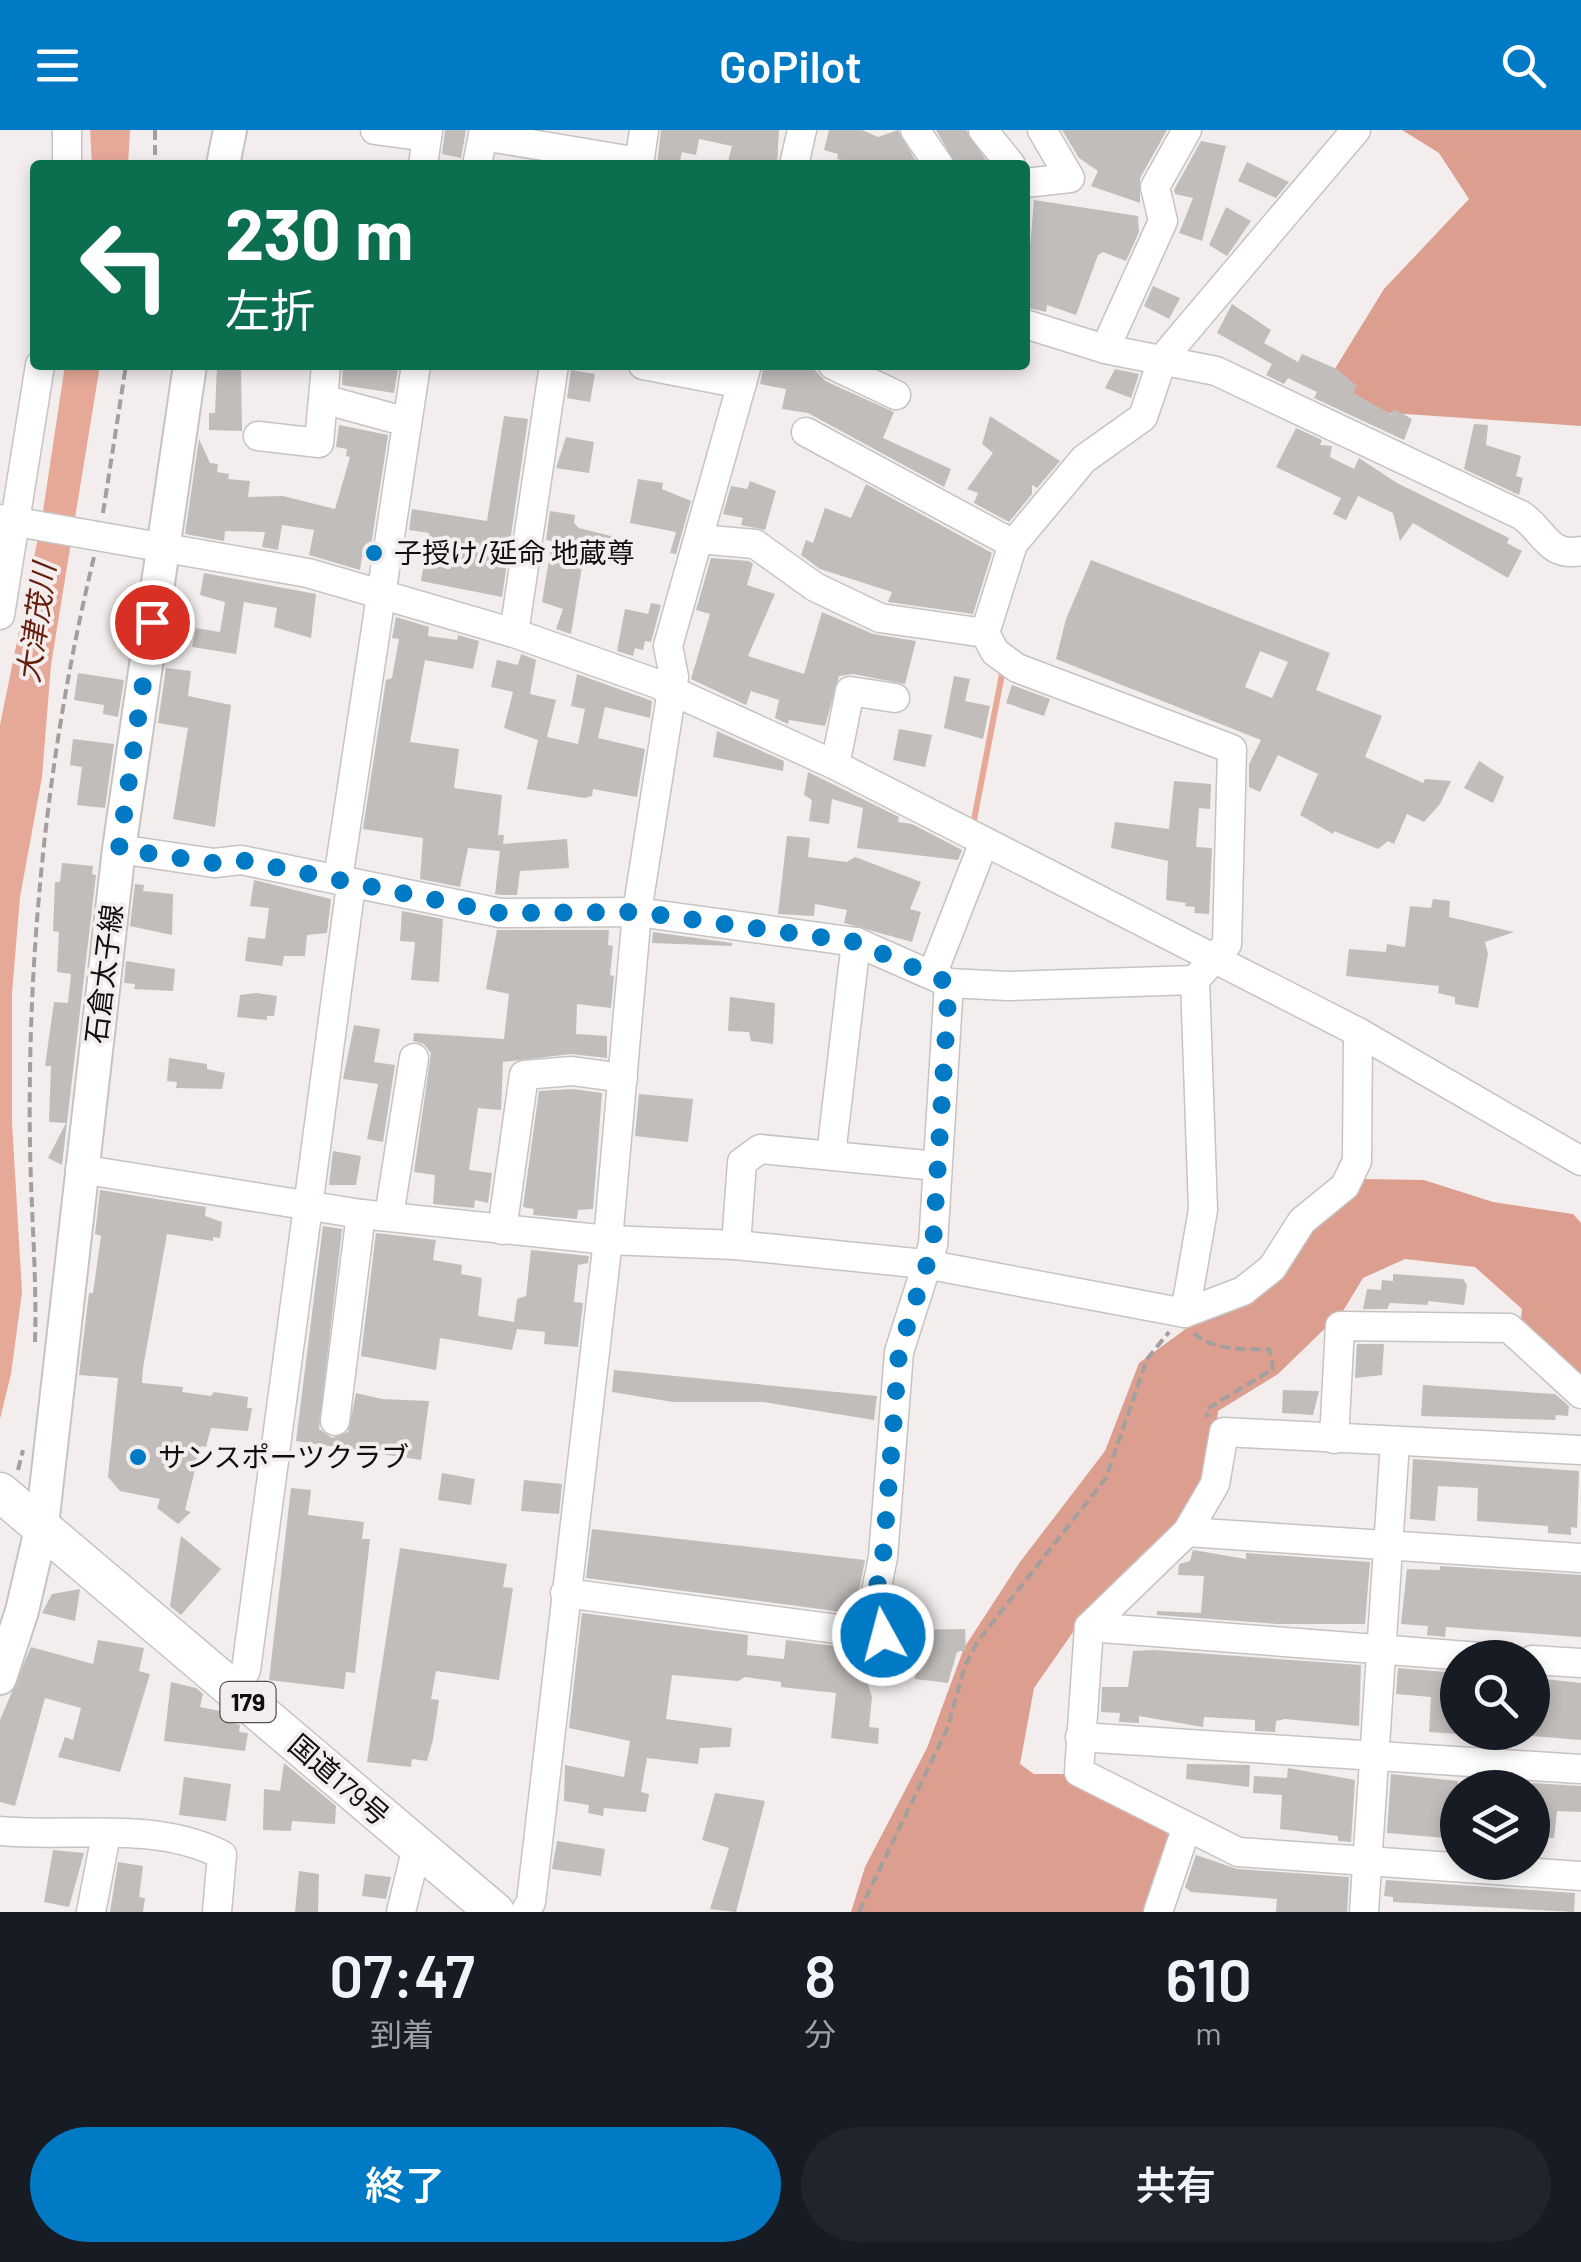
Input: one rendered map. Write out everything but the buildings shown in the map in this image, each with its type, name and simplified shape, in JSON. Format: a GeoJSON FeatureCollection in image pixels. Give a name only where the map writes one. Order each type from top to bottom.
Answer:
{"type":"FeatureCollection","features":[{"type":"Feature","properties":{"kind":"highway","name":"国道179号"},"geometry":{"type":"LineString","coordinates":[[3,1498],[42,1525],[495,1912]]}},
{"type":"Feature","properties":{"kind":"main road"},"geometry":{"type":"LineString","coordinates":[[223,160],[230,130]]}},
{"type":"Feature","properties":{"kind":"main road","name":"石倉太子線"},"geometry":{"type":"LineString","coordinates":[[0,1678],[11,1610],[42,1525],[119,849],[189,370]]}},
{"type":"Feature","properties":{"kind":"street"},"geometry":{"type":"LineString","coordinates":[[66,160],[67,130]]}},
{"type":"Feature","properties":{"kind":"street"},"geometry":{"type":"LineString","coordinates":[[375,130],[426,144]]}},
{"type":"Feature","properties":{"kind":"street"},"geometry":{"type":"LineString","coordinates":[[639,160],[644,130]]}},
{"type":"Feature","properties":{"kind":"street"},"geometry":{"type":"LineString","coordinates":[[795,160],[802,130]]}},
{"type":"Feature","properties":{"kind":"street"},"geometry":{"type":"LineString","coordinates":[[915,130],[936,160]]}},
{"type":"Feature","properties":{"kind":"street"},"geometry":{"type":"LineString","coordinates":[[983,130],[1007,160]]}},
{"type":"Feature","properties":{"kind":"street"},"geometry":{"type":"LineString","coordinates":[[1030,182],[1070,178],[1042,130]]}},
{"type":"Feature","properties":{"kind":"street"},"geometry":{"type":"LineString","coordinates":[[1105,350],[1163,221],[1155,187],[1187,130]]}},
{"type":"Feature","properties":{"kind":"street"},"geometry":{"type":"LineString","coordinates":[[1185,1319],[1204,1210],[1204,971],[1227,944],[1232,749],[1017,668],[995,652],[986,633],[1013,544],[1084,459],[1142,418],[1163,358],[1356,130]]}},
{"type":"Feature","properties":{"kind":"street"},"geometry":{"type":"LineString","coordinates":[[479,160],[484,133],[624,160]]}},
{"type":"Feature","properties":{"kind":"street"},"geometry":{"type":"LineString","coordinates":[[1030,326],[1105,350],[1216,371],[1521,515],[1534,524],[1548,546],[1567,554],[1581,551]]}},
{"type":"Feature","properties":{"kind":"street"},"geometry":{"type":"LineString","coordinates":[[0,615],[12,520],[39,370]]}},
{"type":"Feature","properties":{"kind":"street"},"geometry":{"type":"LineString","coordinates":[[258,436],[319,443],[326,370]]}},
{"type":"Feature","properties":{"kind":"street"},"geometry":{"type":"LineString","coordinates":[[234,1690],[246,1670],[344,882],[415,370]]}},
{"type":"Feature","properties":{"kind":"street"},"geometry":{"type":"LineString","coordinates":[[514,634],[553,370]]}},
{"type":"Feature","properties":{"kind":"street"},"geometry":{"type":"LineString","coordinates":[[526,1912],[608,1240],[638,912],[668,646],[744,374],[699,370]]}},
{"type":"Feature","properties":{"kind":"street"},"geometry":{"type":"LineString","coordinates":[[843,370],[896,395]]}},
{"type":"Feature","properties":{"kind":"street"},"geometry":{"type":"LineString","coordinates":[[323,399],[407,422]]}},
{"type":"Feature","properties":{"kind":"street"},"geometry":{"type":"LineString","coordinates":[[806,432],[1013,544]]}},
{"type":"Feature","properties":{"kind":"street"},"geometry":{"type":"LineString","coordinates":[[12,520],[308,573],[514,634],[663,687],[835,765],[984,842],[1204,971],[1358,1032],[1581,1161]]}},
{"type":"Feature","properties":{"kind":"street"},"geometry":{"type":"LineString","coordinates":[[699,539],[755,544],[815,587],[880,618],[986,633]]}},
{"type":"Feature","properties":{"kind":"street"},"geometry":{"type":"LineString","coordinates":[[835,765],[850,691],[895,698]]}},
{"type":"Feature","properties":{"kind":"street"},"geometry":{"type":"LineString","coordinates":[[565,1593],[883,1635],[884,1612],[875,1597],[883,1557],[899,1352],[933,1245],[941,979],[984,842]]}},
{"type":"Feature","properties":{"kind":"street"},"geometry":{"type":"LineString","coordinates":[[119,849],[214,863],[241,860],[500,913],[638,912],[856,942],[941,979],[1008,986],[1204,971]]}},
{"type":"Feature","properties":{"kind":"street"},"geometry":{"type":"LineString","coordinates":[[831,1156],[856,942]]}},
{"type":"Feature","properties":{"kind":"street"},"geometry":{"type":"LineString","coordinates":[[80,1169],[305,1206],[502,1230],[608,1240],[736,1245],[925,1264],[1185,1319],[1243,1290],[1272,1268],[1302,1221],[1345,1186],[1357,1161],[1358,1032]]}},
{"type":"Feature","properties":{"kind":"street"},"geometry":{"type":"LineString","coordinates":[[335,1421],[375,1215],[414,1058]]}},
{"type":"Feature","properties":{"kind":"street"},"geometry":{"type":"LineString","coordinates":[[502,1230],[524,1075],[572,1071],[623,1078]]}},
{"type":"Feature","properties":{"kind":"street"},"geometry":{"type":"LineString","coordinates":[[736,1245],[742,1162],[760,1149],[937,1166]]}},
{"type":"Feature","properties":{"kind":"street"},"geometry":{"type":"LineString","coordinates":[[1334,1439],[1340,1326],[1509,1328],[1581,1394]]}},
{"type":"Feature","properties":{"kind":"street"},"geometry":{"type":"LineString","coordinates":[[1581,1450],[1224,1432],[1215,1484],[1187,1532],[1088,1627],[1079,1772],[1238,1852],[1581,1876]]}},
{"type":"Feature","properties":{"kind":"street"},"geometry":{"type":"LineString","coordinates":[[1364,1912],[1395,1442]]}},
{"type":"Feature","properties":{"kind":"street"},"geometry":{"type":"LineString","coordinates":[[1187,1532],[1581,1558]]}},
{"type":"Feature","properties":{"kind":"street"},"geometry":{"type":"LineString","coordinates":[[1088,1627],[1440,1655]]}},
{"type":"Feature","properties":{"kind":"street"},"geometry":{"type":"LineString","coordinates":[[1550,1661],[1581,1663]]}},
{"type":"Feature","properties":{"kind":"street"},"geometry":{"type":"LineString","coordinates":[[1080,1736],[1581,1769]]}},
{"type":"Feature","properties":{"kind":"street"},"geometry":{"type":"LineString","coordinates":[[1158,1912],[1186,1829]]}},
{"type":"Feature","properties":{"kind":"street"},"geometry":{"type":"LineString","coordinates":[[0,1832],[167,1835],[199,1843],[222,1855],[217,1912]]}},
{"type":"Feature","properties":{"kind":"street"},"geometry":{"type":"LineString","coordinates":[[91,1912],[106,1835]]}},
{"type":"Feature","properties":{"kind":"street"},"geometry":{"type":"LineString","coordinates":[[400,1912],[417,1847]]}},
{"type":"Feature","properties":{"kind":"path"},"geometry":{"type":"LineString","coordinates":[[155,130],[155,160]]}},
{"type":"Feature","properties":{"kind":"path"},"geometry":{"type":"LineString","coordinates":[[35,1346],[30,1143],[41,893],[58,743],[125,370]]}},
{"type":"Feature","properties":{"kind":"path"},"geometry":{"type":"LineString","coordinates":[[859,1912],[947,1729],[965,1666],[978,1641],[1106,1478],[1147,1359],[1185,1319],[1200,1340],[1245,1350],[1269,1349],[1273,1369],[1206,1408],[1208,1424],[1224,1432]]}},
{"type":"Feature","properties":{"kind":"path"},"geometry":{"type":"LineString","coordinates":[[3,1498],[24,1448]]}},
{"type":"Feature","properties":{"kind":"shaded area"},"geometry":{"type":"Polygon","coordinates":[[[1402,130],[1581,130],[1581,426],[1347,410],[1328,380],[1384,289],[1469,199],[1439,153],[1402,130]]]}},
{"type":"Feature","properties":{"kind":"shaded area"},"geometry":{"type":"Polygon","coordinates":[[[1365,1179],[1424,1180],[1493,1202],[1573,1214],[1581,1223],[1581,1381],[1520,1326],[1522,1309],[1475,1267],[1405,1259],[1363,1278],[1343,1311],[1278,1374],[1218,1411],[1211,1478],[1181,1528],[1078,1625],[1034,1688],[1020,1764],[1034,1774],[1066,1774],[1173,1831],[1144,1912],[851,1912],[865,1867],[927,1748],[964,1648],[1020,1562],[1105,1451],[1139,1363],[1198,1320],[1365,1179]]]}},
{"type":"Feature","properties":{"kind":"water"},"geometry":{"type":"Polygon","coordinates":[[[90,130],[130,130],[128,160],[92,160],[90,130]]]}},
{"type":"Feature","properties":{"kind":"water","name":"大津茂川"},"geometry":{"type":"Polygon","coordinates":[[[64,370],[99,370],[51,665],[42,777],[20,897],[12,993],[12,1122],[22,1292],[11,1374],[0,1419],[0,725],[42,518],[64,370]]]}},
{"type":"Feature","properties":{"kind":"waterway"},"geometry":{"type":"LineString","coordinates":[[973,825],[1003,669]]}},
{"type":"Feature","properties":{"kind":"place","name":"子授け/延命 地蔵尊"},"geometry":{"type":"Point","coordinates":[374,553]}},
{"type":"Feature","properties":{"kind":"place","name":"サンスポーツクラブ"},"geometry":{"type":"Point","coordinates":[138,1457]}},
{"type":"Feature","properties":{"kind":"route"},"geometry":{"type":"LineString","coordinates":[[152,622],[119,849],[214,863],[241,860],[500,913],[638,912],[856,942],[949,983],[933,1245],[899,1352],[883,1557],[875,1597],[884,1612],[883,1635]]}}]}
